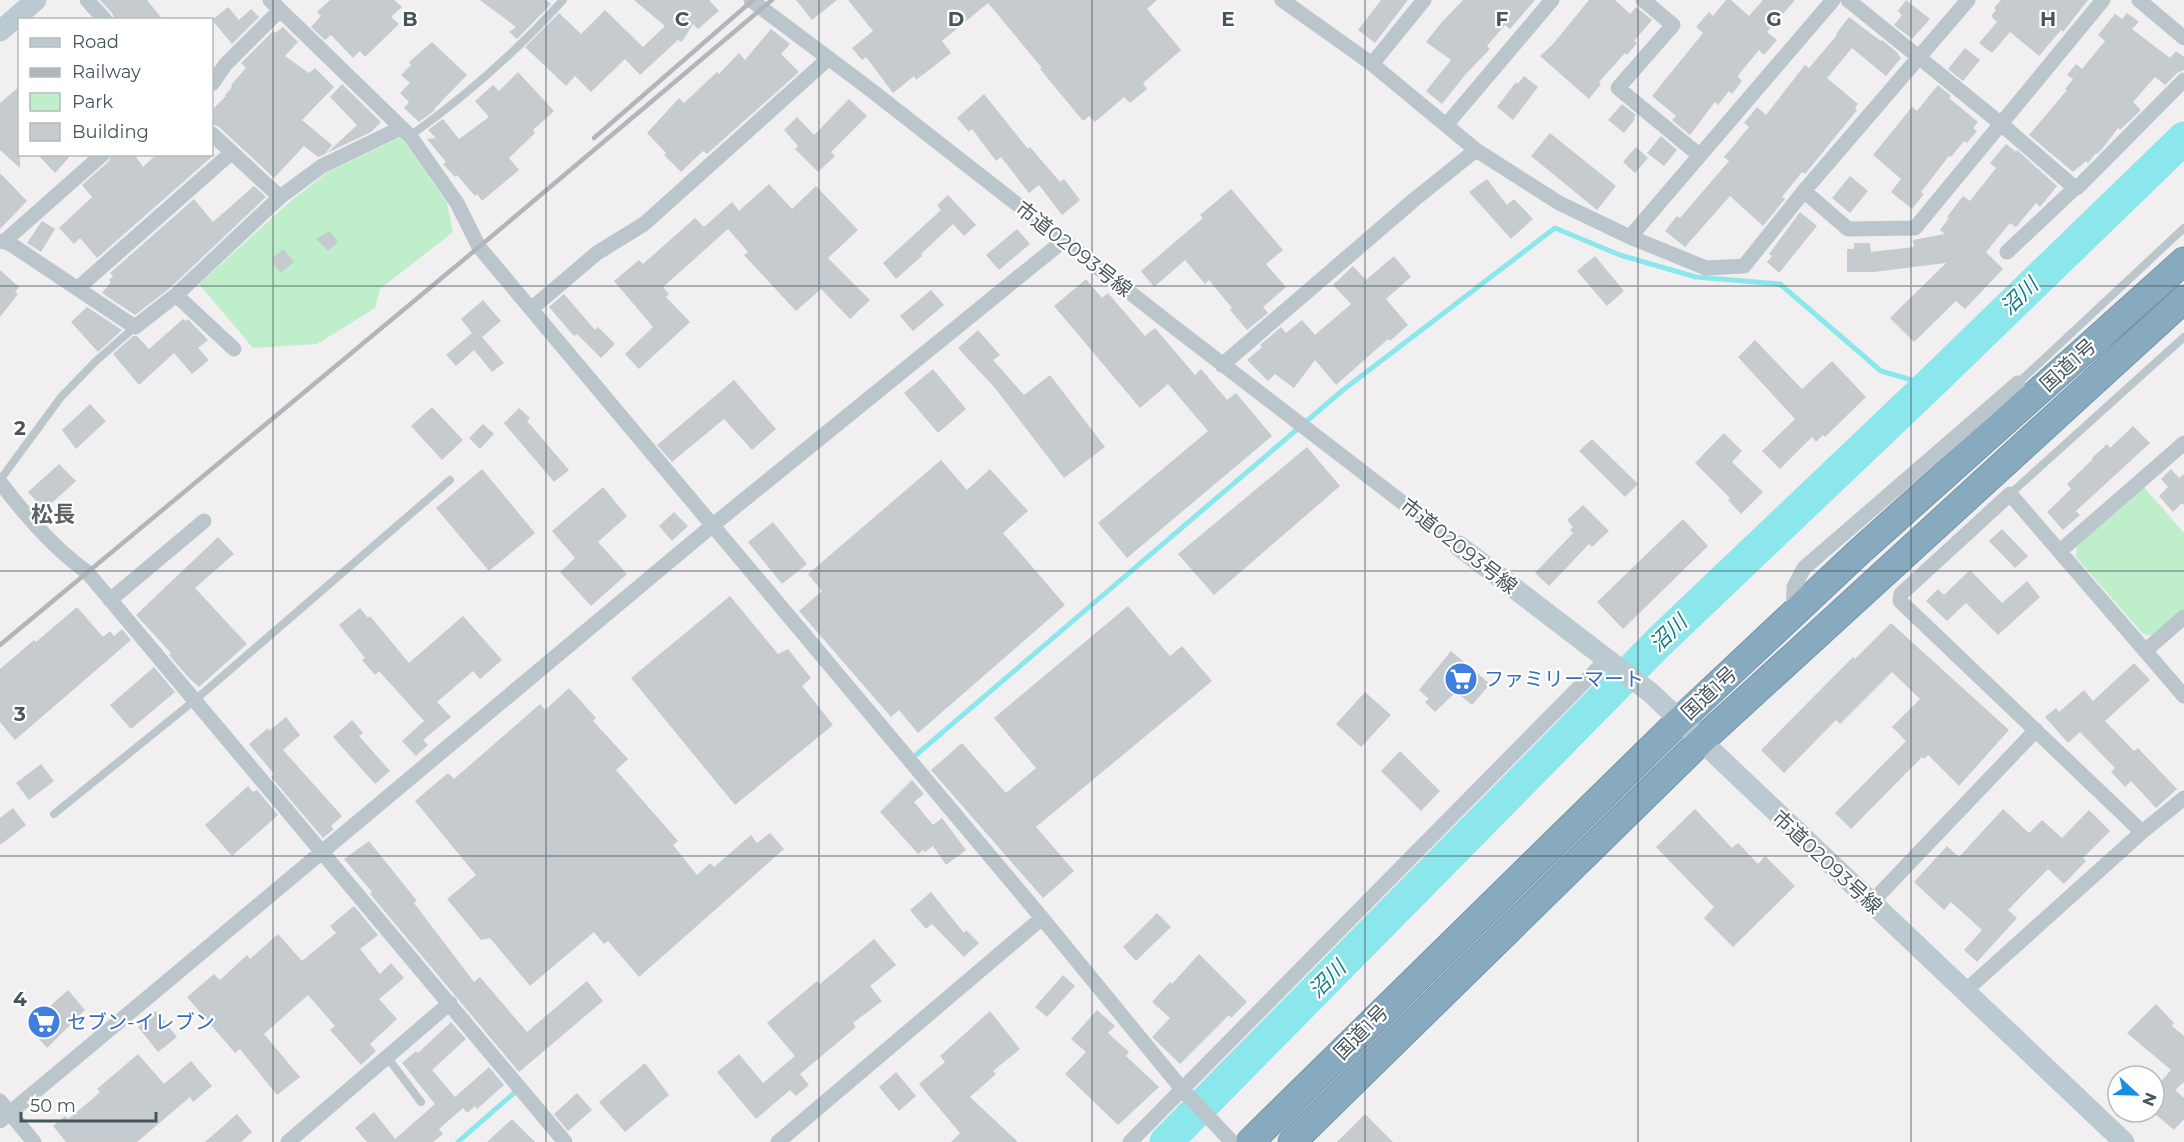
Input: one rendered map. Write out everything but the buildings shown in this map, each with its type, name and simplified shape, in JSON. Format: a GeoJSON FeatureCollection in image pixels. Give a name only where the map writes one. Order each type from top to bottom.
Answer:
{"type":"FeatureCollection","features":[{"type":"Feature","properties":{"kind":"highway","name":"国道1号"},"geometry":{"type":"LineString","coordinates":[[1250,1142],[1679,722],[1793,614],[2184,261]]}},
{"type":"Feature","properties":{"kind":"highway","name":"国道1号"},"geometry":{"type":"LineString","coordinates":[[1292,1142],[1701,741],[2184,299]]}},
{"type":"Feature","properties":{"kind":"street"},"geometry":{"type":"LineString","coordinates":[[87,0],[103,18]]}},
{"type":"Feature","properties":{"kind":"street","name":"市道02093号線"},"geometry":{"type":"LineString","coordinates":[[751,0],[1651,693],[2124,1142]]}},
{"type":"Feature","properties":{"kind":"street"},"geometry":{"type":"LineString","coordinates":[[1282,0],[1372,64],[1476,150],[1559,202],[1630,237],[1706,268],[1744,266],[1804,191],[1968,0]]}},
{"type":"Feature","properties":{"kind":"street"},"geometry":{"type":"LineString","coordinates":[[1372,64],[1424,0]]}},
{"type":"Feature","properties":{"kind":"street"},"geometry":{"type":"LineString","coordinates":[[1447,124],[1552,0]]}},
{"type":"Feature","properties":{"kind":"street"},"geometry":{"type":"LineString","coordinates":[[1643,0],[1673,24],[1618,88],[1699,155]]}},
{"type":"Feature","properties":{"kind":"street"},"geometry":{"type":"LineString","coordinates":[[1630,237],[1833,0]]}},
{"type":"Feature","properties":{"kind":"street"},"geometry":{"type":"LineString","coordinates":[[1848,0],[2000,123],[2075,188]]}},
{"type":"Feature","properties":{"kind":"street"},"geometry":{"type":"LineString","coordinates":[[1804,191],[1848,229],[1915,228],[2103,0]]}},
{"type":"Feature","properties":{"kind":"street"},"geometry":{"type":"LineString","coordinates":[[2139,0],[2184,38]]}},
{"type":"Feature","properties":{"kind":"street"},"geometry":{"type":"LineString","coordinates":[[0,31],[28,3]]}},
{"type":"Feature","properties":{"kind":"street"},"geometry":{"type":"LineString","coordinates":[[213,83],[225,65],[278,6],[405,132],[457,203],[475,242],[1042,918],[1184,1092],[1215,1127],[1232,1142]]}},
{"type":"Feature","properties":{"kind":"street"},"geometry":{"type":"LineString","coordinates":[[531,309],[597,253],[644,224],[829,58]]}},
{"type":"Feature","properties":{"kind":"street"},"geometry":{"type":"LineString","coordinates":[[2007,252],[2184,80]]}},
{"type":"Feature","properties":{"kind":"street"},"geometry":{"type":"LineString","coordinates":[[2,242],[9,243],[135,327],[176,295],[280,197],[322,165],[405,132]]}},
{"type":"Feature","properties":{"kind":"street"},"geometry":{"type":"LineString","coordinates":[[213,135],[280,197]]}},
{"type":"Feature","properties":{"kind":"street"},"geometry":{"type":"LineString","coordinates":[[1222,364],[1476,150]]}},
{"type":"Feature","properties":{"kind":"street"},"geometry":{"type":"LineString","coordinates":[[78,288],[231,153]]}},
{"type":"Feature","properties":{"kind":"street"},"geometry":{"type":"LineString","coordinates":[[2,242],[101,156]]}},
{"type":"Feature","properties":{"kind":"street"},"geometry":{"type":"LineString","coordinates":[[34,1142],[3,1112],[323,851],[713,525],[1063,241]]}},
{"type":"Feature","properties":{"kind":"street"},"geometry":{"type":"LineString","coordinates":[[176,295],[234,349]]}},
{"type":"Feature","properties":{"kind":"street"},"geometry":{"type":"LineString","coordinates":[[1793,614],[1794,587],[1804,568],[2019,383]]}},
{"type":"Feature","properties":{"kind":"street"},"geometry":{"type":"LineString","coordinates":[[2060,551],[2184,443]]}},
{"type":"Feature","properties":{"kind":"street"},"geometry":{"type":"LineString","coordinates":[[1,486],[34,524],[65,555],[87,572],[566,1142]]}},
{"type":"Feature","properties":{"kind":"street"},"geometry":{"type":"LineString","coordinates":[[2142,832],[1900,602],[1901,594],[2010,494],[2184,696]]}},
{"type":"Feature","properties":{"kind":"street"},"geometry":{"type":"LineString","coordinates":[[110,600],[204,521]]}},
{"type":"Feature","properties":{"kind":"street"},"geometry":{"type":"LineString","coordinates":[[2145,651],[2184,617]]}},
{"type":"Feature","properties":{"kind":"street"},"geometry":{"type":"LineString","coordinates":[[1130,1142],[1184,1092],[1609,661]]}},
{"type":"Feature","properties":{"kind":"street"},"geometry":{"type":"LineString","coordinates":[[1871,903],[2036,730]]}},
{"type":"Feature","properties":{"kind":"street"},"geometry":{"type":"LineString","coordinates":[[1964,992],[2142,832],[2184,798]]}},
{"type":"Feature","properties":{"kind":"street"},"geometry":{"type":"LineString","coordinates":[[778,1142],[1042,918]]}},
{"type":"Feature","properties":{"kind":"street"},"geometry":{"type":"LineString","coordinates":[[288,1142],[450,1003]]}},
{"type":"Feature","properties":{"kind":"lane"},"geometry":{"type":"LineString","coordinates":[[405,132],[442,113],[529,38],[563,0]]}},
{"type":"Feature","properties":{"kind":"lane"},"geometry":{"type":"LineString","coordinates":[[2019,383],[2184,228]]}},
{"type":"Feature","properties":{"kind":"lane"},"geometry":{"type":"LineString","coordinates":[[1,486],[61,397],[135,327]]}},
{"type":"Feature","properties":{"kind":"lane"},"geometry":{"type":"LineString","coordinates":[[2010,494],[2184,337]]}},
{"type":"Feature","properties":{"kind":"lane"},"geometry":{"type":"LineString","coordinates":[[54,814],[195,700],[450,480]]}},
{"type":"Feature","properties":{"kind":"lane"},"geometry":{"type":"LineString","coordinates":[[387,1057],[422,1102]]}},
{"type":"Feature","properties":{"kind":"green space"},"geometry":{"type":"Polygon","coordinates":[[[401,137],[447,203],[453,232],[380,289],[375,308],[317,344],[253,348],[199,284],[292,200],[328,172],[401,137]]]}},
{"type":"Feature","properties":{"kind":"green space"},"geometry":{"type":"Polygon","coordinates":[[[2144,487],[2184,533],[2184,610],[2155,636],[2143,634],[2076,557],[2077,546],[2144,487]]]}},
{"type":"Feature","properties":{"kind":"waterway","name":"沼川"},"geometry":{"type":"LineString","coordinates":[[1166,1142],[1659,642],[2184,138]]}},
{"type":"Feature","properties":{"kind":"waterway"},"geometry":{"type":"LineString","coordinates":[[916,755],[1343,390],[1555,228],[1620,255],[1696,277],[1780,284],[1881,371],[1929,385]]}},
{"type":"Feature","properties":{"kind":"waterway"},"geometry":{"type":"LineString","coordinates":[[458,1142],[514,1093]]}},
{"type":"Feature","properties":{"kind":"railway"},"geometry":{"type":"LineString","coordinates":[[594,138],[753,0]]}},
{"type":"Feature","properties":{"kind":"railway"},"geometry":{"type":"LineString","coordinates":[[0,645],[772,0]]}},
{"type":"Feature","properties":{"kind":"place","name":"ファミリーマート"},"geometry":{"type":"Point","coordinates":[1461,679]}},
{"type":"Feature","properties":{"kind":"place","name":"セブン-イレブン"},"geometry":{"type":"Point","coordinates":[44,1022]}},
{"type":"Feature","properties":{"kind":"district","name":"松長"},"geometry":{"type":"Point","coordinates":[53,514]}}]}
